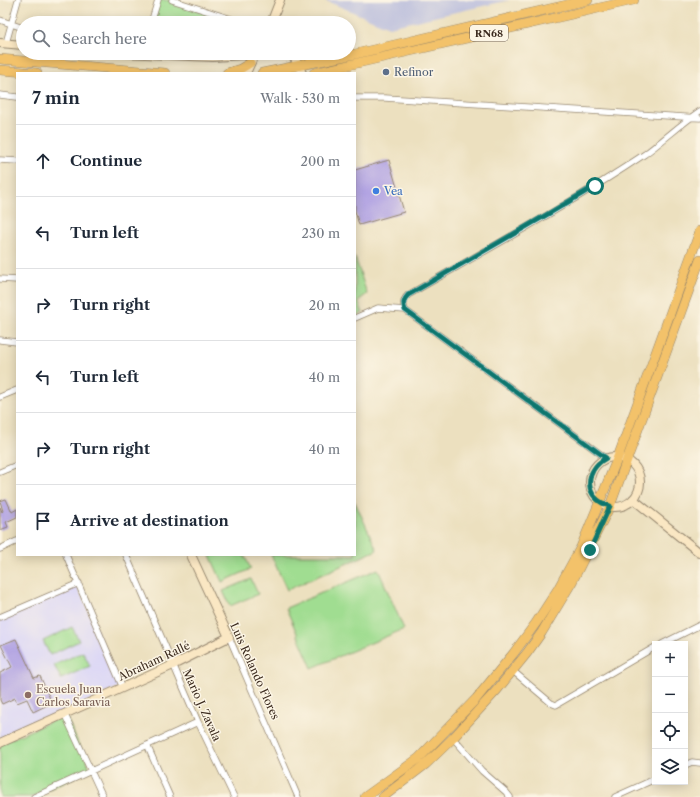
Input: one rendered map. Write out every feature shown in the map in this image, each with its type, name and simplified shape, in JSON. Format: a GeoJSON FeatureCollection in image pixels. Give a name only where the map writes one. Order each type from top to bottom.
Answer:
{"type":"FeatureCollection","features":[{"type":"Feature","properties":{"kind":"main road","name":"RN68"},"geometry":{"type":"LineString","coordinates":[[356,54],[588,0]]}},
{"type":"Feature","properties":{"kind":"main road","name":"RN68"},"geometry":{"type":"LineString","coordinates":[[318,72],[634,0]]}},
{"type":"Feature","properties":{"kind":"main road"},"geometry":{"type":"LineString","coordinates":[[0,60],[152,72]]}},
{"type":"Feature","properties":{"kind":"main road","name":"RN68"},"geometry":{"type":"LineString","coordinates":[[272,72],[300,69],[333,60]]}},
{"type":"Feature","properties":{"kind":"main road"},"geometry":{"type":"LineString","coordinates":[[230,72],[240,69],[250,63]]}},
{"type":"Feature","properties":{"kind":"main road"},"geometry":{"type":"LineString","coordinates":[[335,72],[344,66]]}},
{"type":"Feature","properties":{"kind":"main road"},"geometry":{"type":"LineString","coordinates":[[0,70],[25,72]]}},
{"type":"Feature","properties":{"kind":"main road"},"geometry":{"type":"LineString","coordinates":[[365,797],[419,758],[476,698],[500,672],[536,623],[558,589],[581,548],[618,457],[700,230]]}},
{"type":"Feature","properties":{"kind":"main road"},"geometry":{"type":"LineString","coordinates":[[383,797],[417,773],[453,738],[513,671],[542,632],[572,582],[610,506],[700,260]]}},
{"type":"Feature","properties":{"kind":"street"},"geometry":{"type":"LineString","coordinates":[[16,44],[3,43],[18,0]]}},
{"type":"Feature","properties":{"kind":"street"},"geometry":{"type":"LineString","coordinates":[[153,16],[158,0]]}},
{"type":"Feature","properties":{"kind":"street"},"geometry":{"type":"LineString","coordinates":[[172,0],[222,16]]}},
{"type":"Feature","properties":{"kind":"street"},"geometry":{"type":"LineString","coordinates":[[274,16],[280,0]]}},
{"type":"Feature","properties":{"kind":"street"},"geometry":{"type":"LineString","coordinates":[[0,20],[16,26]]}},
{"type":"Feature","properties":{"kind":"street"},"geometry":{"type":"LineString","coordinates":[[246,72],[252,60]]}},
{"type":"Feature","properties":{"kind":"street"},"geometry":{"type":"LineString","coordinates":[[293,60],[300,69]]}},
{"type":"Feature","properties":{"kind":"street"},"geometry":{"type":"LineString","coordinates":[[0,95],[16,97]]}},
{"type":"Feature","properties":{"kind":"street"},"geometry":{"type":"LineString","coordinates":[[356,98],[385,98],[700,118]]}},
{"type":"Feature","properties":{"kind":"street"},"geometry":{"type":"LineString","coordinates":[[405,310],[403,304],[404,299],[408,295],[595,186],[644,154],[700,111]]}},
{"type":"Feature","properties":{"kind":"street"},"geometry":{"type":"LineString","coordinates":[[0,160],[16,161]]}},
{"type":"Feature","properties":{"kind":"street"},"geometry":{"type":"LineString","coordinates":[[0,279],[16,280]]}},
{"type":"Feature","properties":{"kind":"street"},"geometry":{"type":"LineString","coordinates":[[356,318],[378,308],[405,310],[606,458]]}},
{"type":"Feature","properties":{"kind":"street"},"geometry":{"type":"LineString","coordinates":[[0,340],[16,342]]}},
{"type":"Feature","properties":{"kind":"street"},"geometry":{"type":"LineString","coordinates":[[0,397],[16,390]]}},
{"type":"Feature","properties":{"kind":"street"},"geometry":{"type":"LineString","coordinates":[[618,457],[628,460],[638,471],[640,486],[633,499],[622,505],[610,506],[600,502],[592,492],[590,476],[599,462],[606,458],[618,457]]}},
{"type":"Feature","properties":{"kind":"street"},"geometry":{"type":"LineString","coordinates":[[0,472],[16,465]]}},
{"type":"Feature","properties":{"kind":"street"},"geometry":{"type":"LineString","coordinates":[[633,499],[700,553]]}},
{"type":"Feature","properties":{"kind":"street"},"geometry":{"type":"LineString","coordinates":[[0,549],[16,542]]}},
{"type":"Feature","properties":{"kind":"street"},"geometry":{"type":"LineString","coordinates":[[66,556],[123,688]]}},
{"type":"Feature","properties":{"kind":"street","name":"Mario J. Zavala"},"geometry":{"type":"LineString","coordinates":[[126,556],[198,722],[234,797]]}},
{"type":"Feature","properties":{"kind":"street","name":"Luis Rolando Flores"},"geometry":{"type":"LineString","coordinates":[[191,556],[229,637],[298,797]]}},
{"type":"Feature","properties":{"kind":"street"},"geometry":{"type":"LineString","coordinates":[[0,617],[79,583]]}},
{"type":"Feature","properties":{"kind":"street"},"geometry":{"type":"LineString","coordinates":[[668,641],[700,625]]}},
{"type":"Feature","properties":{"kind":"street","name":"Abraham Rallé"},"geometry":{"type":"LineString","coordinates":[[0,743],[65,715],[173,665],[229,637]]}},
{"type":"Feature","properties":{"kind":"street"},"geometry":{"type":"LineString","coordinates":[[513,671],[551,703],[556,705],[652,649]]}},
{"type":"Feature","properties":{"kind":"street"},"geometry":{"type":"LineString","coordinates":[[65,715],[92,770],[103,797]]}},
{"type":"Feature","properties":{"kind":"street"},"geometry":{"type":"LineString","coordinates":[[34,797],[198,722]]}},
{"type":"Feature","properties":{"kind":"street"},"geometry":{"type":"LineString","coordinates":[[453,738],[482,772],[510,797]]}},
{"type":"Feature","properties":{"kind":"street"},"geometry":{"type":"LineString","coordinates":[[148,745],[170,797]]}},
{"type":"Feature","properties":{"kind":"street"},"geometry":{"type":"LineString","coordinates":[[688,764],[692,762],[700,763]]}},
{"type":"Feature","properties":{"kind":"street"},"geometry":{"type":"LineString","coordinates":[[615,797],[652,780]]}},
{"type":"Feature","properties":{"kind":"shaded area"},"geometry":{"type":"Polygon","coordinates":[[[324,0],[510,0],[389,27],[324,0]]]}},
{"type":"Feature","properties":{"kind":"shaded area"},"geometry":{"type":"Polygon","coordinates":[[[77,585],[121,686],[0,741],[0,618],[77,585]]]}},
{"type":"Feature","properties":{"kind":"green space"},"geometry":{"type":"Polygon","coordinates":[[[159,0],[171,0],[216,16],[155,16],[159,0]]]}},
{"type":"Feature","properties":{"kind":"green space"},"geometry":{"type":"Polygon","coordinates":[[[356,260],[367,294],[358,301],[363,313],[356,316],[356,260]]]}},
{"type":"Feature","properties":{"kind":"green space"},"geometry":{"type":"Polygon","coordinates":[[[356,504],[377,550],[287,590],[271,556],[356,556],[356,504]]]}},
{"type":"Feature","properties":{"kind":"green space"},"geometry":{"type":"Polygon","coordinates":[[[210,556],[244,556],[251,569],[222,582],[210,556]]]}},
{"type":"Feature","properties":{"kind":"green space"},"geometry":{"type":"Polygon","coordinates":[[[378,569],[404,629],[312,668],[286,608],[378,569]]]}},
{"type":"Feature","properties":{"kind":"green space"},"geometry":{"type":"Polygon","coordinates":[[[251,579],[258,594],[230,606],[223,591],[251,579]]]}},
{"type":"Feature","properties":{"kind":"green space"},"geometry":{"type":"Polygon","coordinates":[[[72,627],[79,641],[50,655],[43,641],[72,627]]]}},
{"type":"Feature","properties":{"kind":"green space"},"geometry":{"type":"Polygon","coordinates":[[[83,652],[90,666],[61,679],[54,665],[83,652]]]}},
{"type":"Feature","properties":{"kind":"green space"},"geometry":{"type":"Polygon","coordinates":[[[65,715],[91,770],[31,797],[0,797],[0,744],[65,715]]]}},
{"type":"Feature","properties":{"kind":"building","name":"Vea"},"geometry":{"type":"Polygon","coordinates":[[[389,160],[404,212],[359,225],[356,214],[356,170],[389,160]]]}},
{"type":"Feature","properties":{"kind":"building"},"geometry":{"type":"Polygon","coordinates":[[[6,499],[12,512],[16,510],[16,517],[6,522],[8,527],[0,530],[0,507],[2,512],[3,511],[0,501],[6,499]]]}},
{"type":"Feature","properties":{"kind":"building"},"geometry":{"type":"Polygon","coordinates":[[[16,639],[34,678],[40,676],[52,703],[33,712],[27,699],[17,703],[15,698],[2,704],[0,700],[0,673],[12,667],[1,645],[16,639]]]}},
{"type":"Feature","properties":{"kind":"place","name":"Refinor"},"geometry":{"type":"Point","coordinates":[386,72]}},
{"type":"Feature","properties":{"kind":"place","name":"Vea"},"geometry":{"type":"Point","coordinates":[376,191]}},
{"type":"Feature","properties":{"kind":"place","name":"Escuela Juan Carlos Saravia"},"geometry":{"type":"Point","coordinates":[28,695]}},
{"type":"Feature","properties":{"kind":"route"},"geometry":{"type":"LineString","coordinates":[[590,550],[610,506],[600,502],[595,497],[590,484],[590,476],[599,462],[606,458],[405,310],[403,304],[404,299],[408,295],[595,186]]}}]}
